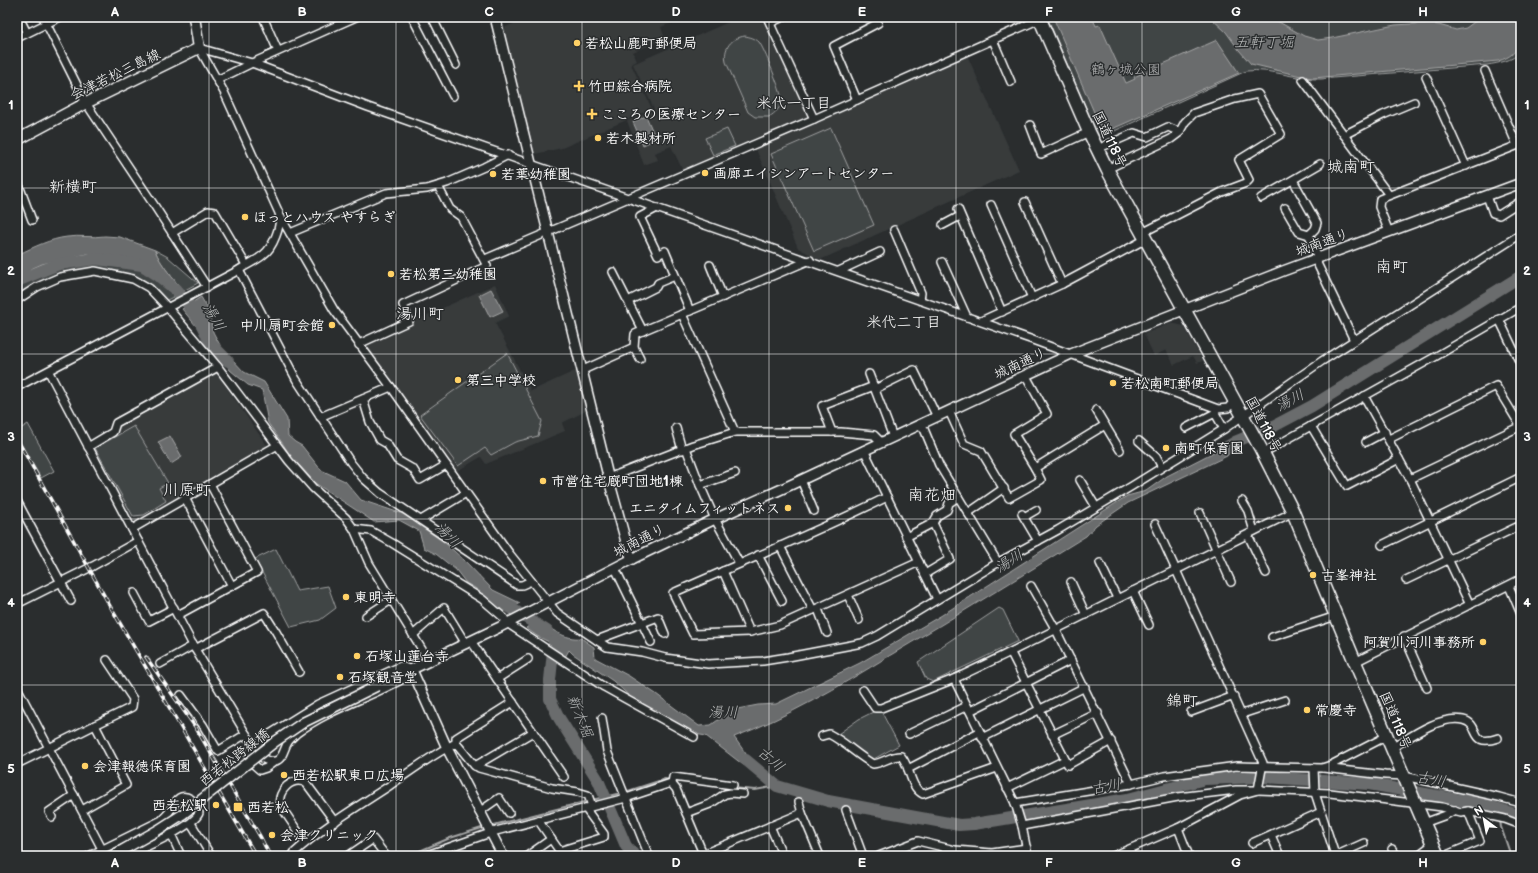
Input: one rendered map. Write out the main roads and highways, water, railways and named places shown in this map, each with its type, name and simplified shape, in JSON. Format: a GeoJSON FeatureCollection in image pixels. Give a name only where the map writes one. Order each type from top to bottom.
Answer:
{"type":"FeatureCollection","features":[{"type":"Feature","properties":{"kind":"highway","name":"国道118号"},"geometry":{"type":"LineString","coordinates":[[1040,18],[1088,132],[1235,400],[1293,512],[1438,856]]}},
{"type":"Feature","properties":{"kind":"main road","name":"会津若松三島線"},"geometry":{"type":"LineString","coordinates":[[17,140],[199,48],[194,17]]}},
{"type":"Feature","properties":{"kind":"main road"},"geometry":{"type":"LineString","coordinates":[[495,17],[583,370],[608,478],[632,559]]}},
{"type":"Feature","properties":{"kind":"main road","name":"城南通り"},"geometry":{"type":"LineString","coordinates":[[412,670],[632,559],[715,519],[1071,354],[1316,259],[1521,184]]}},
{"type":"Feature","properties":{"kind":"main road"},"geometry":{"type":"LineString","coordinates":[[412,670],[447,748],[503,856]]}},
{"type":"Feature","properties":{"kind":"main road","name":"西若松跨線橋"},"geometry":{"type":"LineString","coordinates":[[112,856],[147,837],[183,814],[276,741],[298,726],[321,713],[412,670]]}},
{"type":"Feature","properties":{"kind":"water"},"geometry":{"type":"Polygon","coordinates":[[[1053,17],[1092,17],[1096,26],[1100,25],[1126,83],[1135,79],[1134,77],[1217,40],[1239,73],[1103,133],[1053,17]]]}},
{"type":"Feature","properties":{"kind":"water","name":"五軒丁堀"},"geometry":{"type":"Polygon","coordinates":[[[1210,17],[1270,17],[1304,36],[1318,40],[1395,25],[1428,23],[1456,30],[1466,28],[1481,17],[1521,17],[1521,32],[1519,44],[1516,50],[1506,58],[1498,61],[1313,78],[1251,64],[1226,32],[1210,17]]]}},
{"type":"Feature","properties":{"kind":"water"},"geometry":{"type":"Polygon","coordinates":[[[646,116],[656,139],[643,145],[633,122],[646,116]]]}},
{"type":"Feature","properties":{"kind":"water"},"geometry":{"type":"Polygon","coordinates":[[[72,236],[120,237],[155,250],[164,266],[183,291],[177,295],[152,269],[140,262],[87,254],[42,264],[33,268],[17,279],[17,256],[19,254],[61,238],[72,236]]]}},
{"type":"Feature","properties":{"kind":"water"},"geometry":{"type":"Polygon","coordinates":[[[491,289],[503,311],[490,317],[479,295],[491,289]]]}},
{"type":"Feature","properties":{"kind":"water"},"geometry":{"type":"Polygon","coordinates":[[[201,297],[209,311],[213,332],[221,347],[244,372],[264,382],[287,419],[288,436],[302,446],[321,470],[345,481],[361,500],[403,514],[445,543],[493,590],[520,603],[504,611],[475,588],[466,583],[456,570],[436,554],[424,548],[419,531],[399,520],[374,522],[315,483],[291,457],[268,423],[262,390],[248,385],[230,370],[216,350],[182,309],[201,297]]]}},
{"type":"Feature","properties":{"kind":"water"},"geometry":{"type":"Polygon","coordinates":[[[170,436],[182,457],[171,464],[158,442],[170,436]]]}},
{"type":"Feature","properties":{"kind":"water"},"geometry":{"type":"Polygon","coordinates":[[[1233,439],[1240,439],[1227,456],[1128,503],[1096,525],[1086,536],[852,678],[774,720],[734,737],[761,775],[742,764],[706,736],[695,734],[634,700],[613,681],[569,650],[564,659],[550,651],[551,643],[537,636],[526,628],[538,620],[564,636],[581,638],[594,647],[595,658],[629,676],[699,726],[711,725],[732,710],[758,705],[776,704],[860,663],[942,615],[1127,496],[1146,491],[1167,476],[1212,453],[1223,444],[1233,439]]]}},
{"type":"Feature","properties":{"kind":"waterway","name":"湯川"},"geometry":{"type":"LineString","coordinates":[[17,281],[59,264],[96,259],[142,265],[159,276],[176,290],[196,313],[211,344],[228,361]]}},
{"type":"Feature","properties":{"kind":"waterway","name":"湯川"},"geometry":{"type":"LineString","coordinates":[[1227,447],[1237,441],[1276,425],[1312,406],[1521,276]]}},
{"type":"Feature","properties":{"kind":"waterway","name":"湯川"},"geometry":{"type":"LineString","coordinates":[[498,600],[547,631]]}},
{"type":"Feature","properties":{"kind":"waterway","name":"新木堀"},"geometry":{"type":"LineString","coordinates":[[554,642],[550,680],[550,699],[559,718],[598,780],[626,846],[635,856]]}},
{"type":"Feature","properties":{"kind":"waterway","name":"古川"},"geometry":{"type":"LineString","coordinates":[[746,760],[777,786],[828,801],[959,825],[974,824],[1128,799],[1205,779],[1264,777],[1369,784],[1483,804],[1521,816]]}},
{"type":"Feature","properties":{"kind":"waterway"},"geometry":{"type":"LineString","coordinates":[[625,792],[665,779],[671,780]]}},
{"type":"Feature","properties":{"kind":"waterway"},"geometry":{"type":"LineString","coordinates":[[733,788],[755,790],[777,786]]}},
{"type":"Feature","properties":{"kind":"waterway"},"geometry":{"type":"LineString","coordinates":[[592,800],[621,793]]}},
{"type":"Feature","properties":{"kind":"waterway"},"geometry":{"type":"LineString","coordinates":[[490,826],[588,801]]}},
{"type":"Feature","properties":{"kind":"waterway","name":"古川"},"geometry":{"type":"LineString","coordinates":[[1500,809],[1500,816]]}},
{"type":"Feature","properties":{"kind":"waterway"},"geometry":{"type":"LineString","coordinates":[[1500,821],[1511,856]]}},
{"type":"Feature","properties":{"kind":"waterway"},"geometry":{"type":"LineString","coordinates":[[408,856],[450,838],[485,827]]}},
{"type":"Feature","properties":{"kind":"railway"},"geometry":{"type":"LineString","coordinates":[[17,439],[110,606],[256,856]]}},
{"type":"Feature","properties":{"kind":"railway"},"geometry":{"type":"LineString","coordinates":[[146,657],[196,728],[261,838],[270,856]]}},
{"type":"Feature","properties":{"kind":"place","name":"若松山鹿町郵便局"},"geometry":{"type":"Point","coordinates":[577,43]}},
{"type":"Feature","properties":{"kind":"place","name":"竹田綜合病院"},"geometry":{"type":"Point","coordinates":[579,86]}},
{"type":"Feature","properties":{"kind":"place","name":"こころの医療センター"},"geometry":{"type":"Point","coordinates":[592,114]}},
{"type":"Feature","properties":{"kind":"place","name":"若木製材所"},"geometry":{"type":"Point","coordinates":[598,138]}},
{"type":"Feature","properties":{"kind":"place","name":"画廊エイシンアートセンター"},"geometry":{"type":"Point","coordinates":[705,173]}},
{"type":"Feature","properties":{"kind":"place","name":"若葉幼稚園"},"geometry":{"type":"Point","coordinates":[493,174]}},
{"type":"Feature","properties":{"kind":"place","name":"ほっとハウス やすらぎ"},"geometry":{"type":"Point","coordinates":[245,217]}},
{"type":"Feature","properties":{"kind":"place","name":"若松第三幼稚園"},"geometry":{"type":"Point","coordinates":[391,274]}},
{"type":"Feature","properties":{"kind":"place","name":"中川扇町会館"},"geometry":{"type":"Point","coordinates":[332,325]}},
{"type":"Feature","properties":{"kind":"place","name":"第三中学校"},"geometry":{"type":"Point","coordinates":[458,380]}},
{"type":"Feature","properties":{"kind":"place","name":"若松南町郵便局"},"geometry":{"type":"Point","coordinates":[1113,383]}},
{"type":"Feature","properties":{"kind":"place","name":"南町保育園"},"geometry":{"type":"Point","coordinates":[1166,448]}},
{"type":"Feature","properties":{"kind":"place","name":"市営住宅廐町団地1棟"},"geometry":{"type":"Point","coordinates":[543,481]}},
{"type":"Feature","properties":{"kind":"place","name":"エニタイムフィットネス"},"geometry":{"type":"Point","coordinates":[788,508]}},
{"type":"Feature","properties":{"kind":"place","name":"古峯神社"},"geometry":{"type":"Point","coordinates":[1313,575]}},
{"type":"Feature","properties":{"kind":"place","name":"東明寺"},"geometry":{"type":"Point","coordinates":[346,597]}},
{"type":"Feature","properties":{"kind":"place","name":"阿賀川河川事務所"},"geometry":{"type":"Point","coordinates":[1483,642]}},
{"type":"Feature","properties":{"kind":"place","name":"石塚山蓮台寺"},"geometry":{"type":"Point","coordinates":[357,656]}},
{"type":"Feature","properties":{"kind":"place","name":"石塚観音堂"},"geometry":{"type":"Point","coordinates":[340,677]}},
{"type":"Feature","properties":{"kind":"place","name":"常慶寺"},"geometry":{"type":"Point","coordinates":[1307,710]}},
{"type":"Feature","properties":{"kind":"place","name":"会津報徳保育園"},"geometry":{"type":"Point","coordinates":[85,766]}},
{"type":"Feature","properties":{"kind":"place","name":"西若松駅東口広場"},"geometry":{"type":"Point","coordinates":[284,775]}},
{"type":"Feature","properties":{"kind":"place","name":"西若松駅"},"geometry":{"type":"Point","coordinates":[216,805]}},
{"type":"Feature","properties":{"kind":"place","name":"西若松"},"geometry":{"type":"Point","coordinates":[238,807]}},
{"type":"Feature","properties":{"kind":"place","name":"会津クリニック"},"geometry":{"type":"Point","coordinates":[272,835]}},
{"type":"Feature","properties":{"kind":"district","name":"米代一丁目"},"geometry":{"type":"Point","coordinates":[794,103]}},
{"type":"Feature","properties":{"kind":"district","name":"城南町"},"geometry":{"type":"Point","coordinates":[1351,166]}},
{"type":"Feature","properties":{"kind":"district","name":"新横町"},"geometry":{"type":"Point","coordinates":[73,186]}},
{"type":"Feature","properties":{"kind":"district","name":"南町"},"geometry":{"type":"Point","coordinates":[1392,266]}},
{"type":"Feature","properties":{"kind":"district","name":"湯川町"},"geometry":{"type":"Point","coordinates":[420,313]}},
{"type":"Feature","properties":{"kind":"district","name":"米代二丁目"},"geometry":{"type":"Point","coordinates":[904,322]}},
{"type":"Feature","properties":{"kind":"district","name":"川原町"},"geometry":{"type":"Point","coordinates":[187,489]}},
{"type":"Feature","properties":{"kind":"district","name":"南花畑"},"geometry":{"type":"Point","coordinates":[932,494]}},
{"type":"Feature","properties":{"kind":"district","name":"錦町"},"geometry":{"type":"Point","coordinates":[1182,700]}},
{"type":"Feature","properties":{"kind":"park label","name":"鶴ヶ城公園"},"geometry":{"type":"Point","coordinates":[1126,69]}}]}
